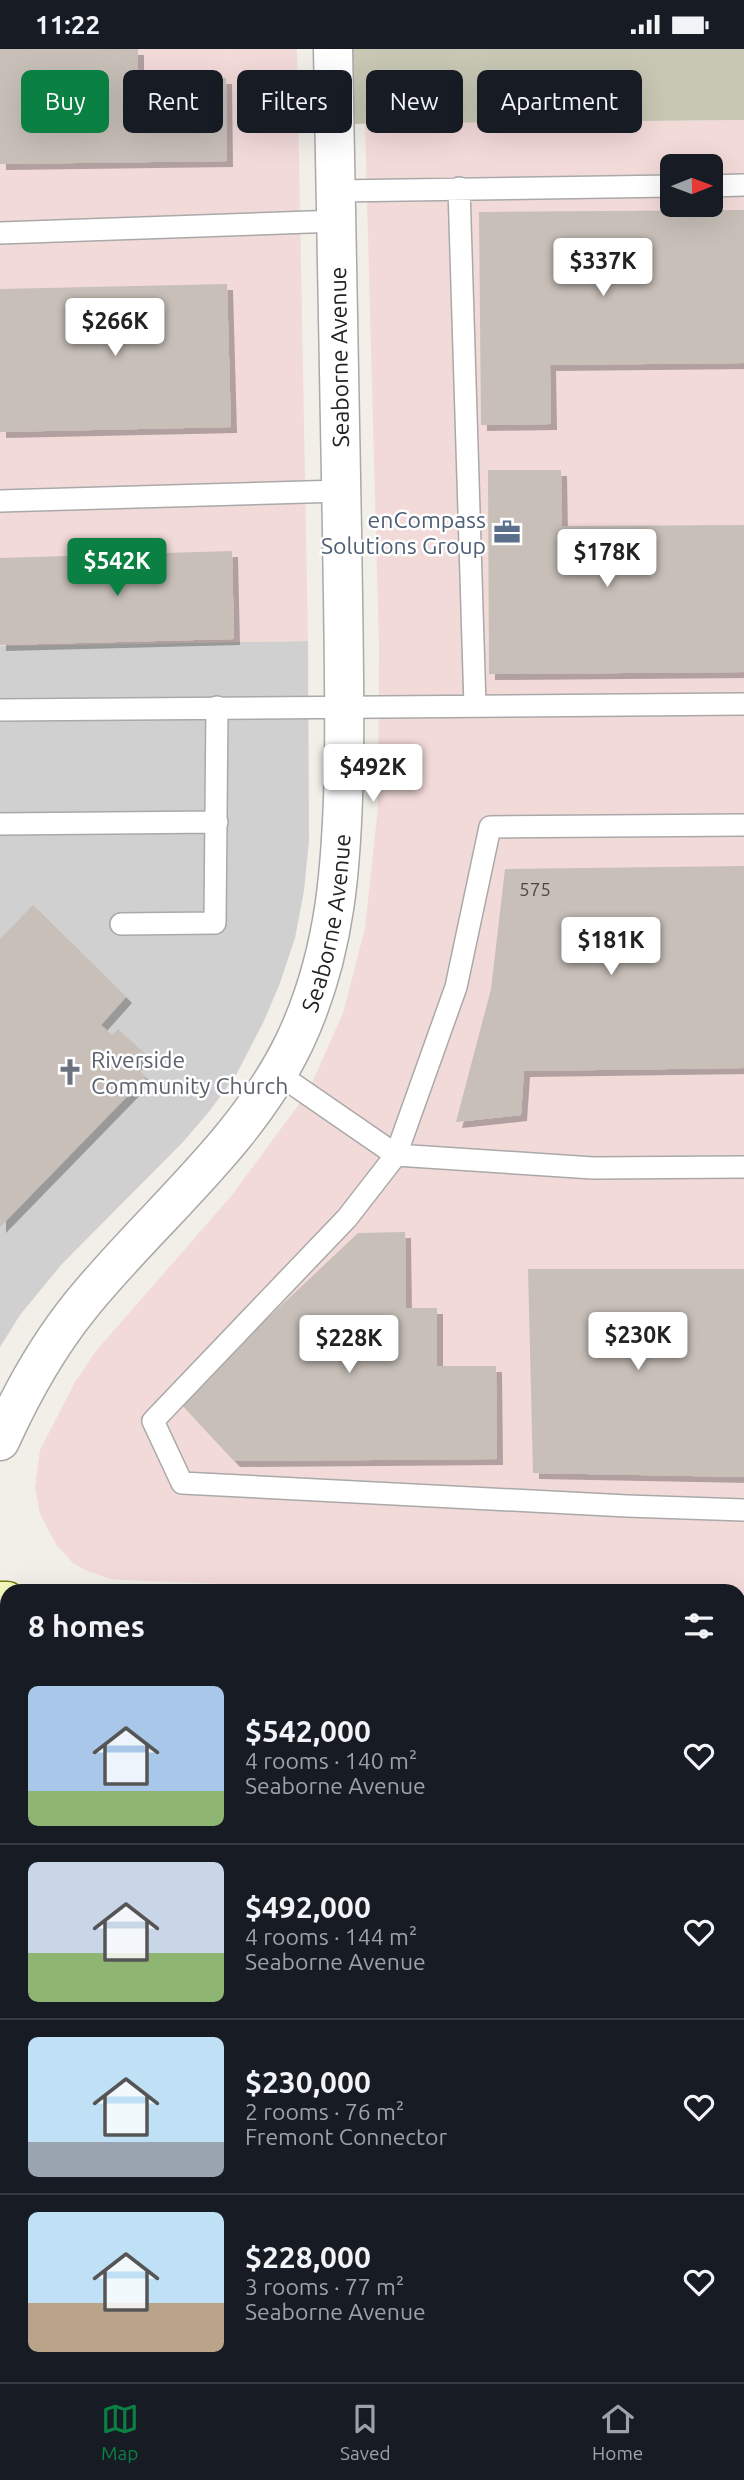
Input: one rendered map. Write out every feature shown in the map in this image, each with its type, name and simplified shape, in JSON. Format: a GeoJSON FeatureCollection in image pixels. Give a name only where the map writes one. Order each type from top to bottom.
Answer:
{"type":"FeatureCollection","features":[{"type":"Feature","properties":{"kind":"street","name":"Seaborne Avenue"},"geometry":{"type":"LineString","coordinates":[[0,1441],[23,1391],[51,1345],[81,1305],[231,1139],[277,1073],[313,998],[327,949],[336,904],[343,831],[345,708],[333,49]]}},
{"type":"Feature","properties":{"kind":"lane"},"geometry":{"type":"LineString","coordinates":[[723,186],[744,185]]}},
{"type":"Feature","properties":{"kind":"lane"},"geometry":{"type":"LineString","coordinates":[[0,233],[337,206],[459,188],[660,186]]}},
{"type":"Feature","properties":{"kind":"lane"},"geometry":{"type":"LineString","coordinates":[[459,188],[475,706]]}},
{"type":"Feature","properties":{"kind":"lane"},"geometry":{"type":"LineString","coordinates":[[0,501],[341,491]]}},
{"type":"Feature","properties":{"kind":"lane"},"geometry":{"type":"LineString","coordinates":[[0,710],[744,705]]}},
{"type":"Feature","properties":{"kind":"lane"},"geometry":{"type":"LineString","coordinates":[[121,924],[215,923],[217,707]]}},
{"type":"Feature","properties":{"kind":"lane"},"geometry":{"type":"LineString","coordinates":[[0,824],[217,822]]}},
{"type":"Feature","properties":{"kind":"lane"},"geometry":{"type":"LineString","coordinates":[[744,825],[490,827],[456,987],[396,1155],[347,1218],[153,1421],[182,1483],[744,1510]]}},
{"type":"Feature","properties":{"kind":"lane"},"geometry":{"type":"LineString","coordinates":[[277,1073],[396,1155],[593,1168],[744,1167]]}},
{"type":"Feature","properties":{"kind":"shaded area"},"geometry":{"type":"Polygon","coordinates":[[[0,49],[297,49],[297,70],[237,70],[237,133],[299,133],[308,641],[0,646],[0,49]]]}},
{"type":"Feature","properties":{"kind":"shaded area"},"geometry":{"type":"Polygon","coordinates":[[[339,49],[744,49],[744,120],[642,121],[642,70],[477,70],[477,123],[463,123],[463,70],[366,70],[366,124],[352,124],[352,70],[339,70],[339,49]]]}},
{"type":"Feature","properties":{"kind":"shaded area"},"geometry":{"type":"Polygon","coordinates":[[[744,120],[744,1584],[233,1584],[111,1579],[73,1563],[57,1546],[40,1514],[35,1487],[40,1450],[75,1382],[96,1351],[232,1195],[308,1092],[343,1013],[365,928],[378,807],[379,647],[365,124],[366,133],[463,133],[463,123],[477,123],[477,133],[642,133],[642,121],[744,120]]]}},
{"type":"Feature","properties":{"kind":"shaded area"},"geometry":{"type":"Polygon","coordinates":[[[308,641],[309,840],[304,891],[295,938],[264,1021],[236,1075],[208,1113],[183,1142],[61,1265],[20,1315],[0,1347],[0,646],[308,641]]]}},
{"type":"Feature","properties":{"kind":"building"},"geometry":{"type":"Polygon","coordinates":[[[0,49],[138,49],[138,70],[123,70],[123,133],[223,133],[223,78],[226,78],[227,161],[0,164],[0,49]]]}},
{"type":"Feature","properties":{"kind":"building"},"geometry":{"type":"Polygon","coordinates":[[[723,210],[744,210],[744,363],[550,365],[551,424],[481,425],[479,212],[660,211],[660,217],[723,217],[723,210]]]}},
{"type":"Feature","properties":{"kind":"building"},"geometry":{"type":"Polygon","coordinates":[[[227,284],[231,427],[0,432],[0,289],[227,284]]]}},
{"type":"Feature","properties":{"kind":"building"},"geometry":{"type":"Polygon","coordinates":[[[488,470],[561,470],[562,526],[744,525],[744,672],[489,674],[488,470]]]}},
{"type":"Feature","properties":{"kind":"building"},"geometry":{"type":"Polygon","coordinates":[[[232,551],[234,639],[0,645],[0,558],[232,551]]]}},
{"type":"Feature","properties":{"kind":"building"},"geometry":{"type":"Polygon","coordinates":[[[744,866],[744,1068],[524,1071],[521,1115],[456,1122],[491,989],[505,869],[744,866]]]}},
{"type":"Feature","properties":{"kind":"building","name":"Riverside Community Church"},"geometry":{"type":"Polygon","coordinates":[[[33,905],[126,997],[101,1025],[112,1035],[118,1029],[145,1054],[133,1066],[146,1077],[0,1227],[0,939],[33,905]]]}},
{"type":"Feature","properties":{"kind":"building"},"geometry":{"type":"Polygon","coordinates":[[[405,1232],[406,1308],[437,1308],[437,1366],[496,1366],[497,1459],[234,1461],[179,1402],[358,1233],[405,1232]]]}},
{"type":"Feature","properties":{"kind":"building"},"geometry":{"type":"Polygon","coordinates":[[[528,1269],[744,1269],[744,1477],[533,1473],[528,1269]]]}},
{"type":"Feature","properties":{"kind":"place","name":"enCompass Solutions Group"},"geometry":{"type":"Point","coordinates":[507,532]}},
{"type":"Feature","properties":{"kind":"place","name":"Riverside Community Church"},"geometry":{"type":"Point","coordinates":[70,1072]}}]}
